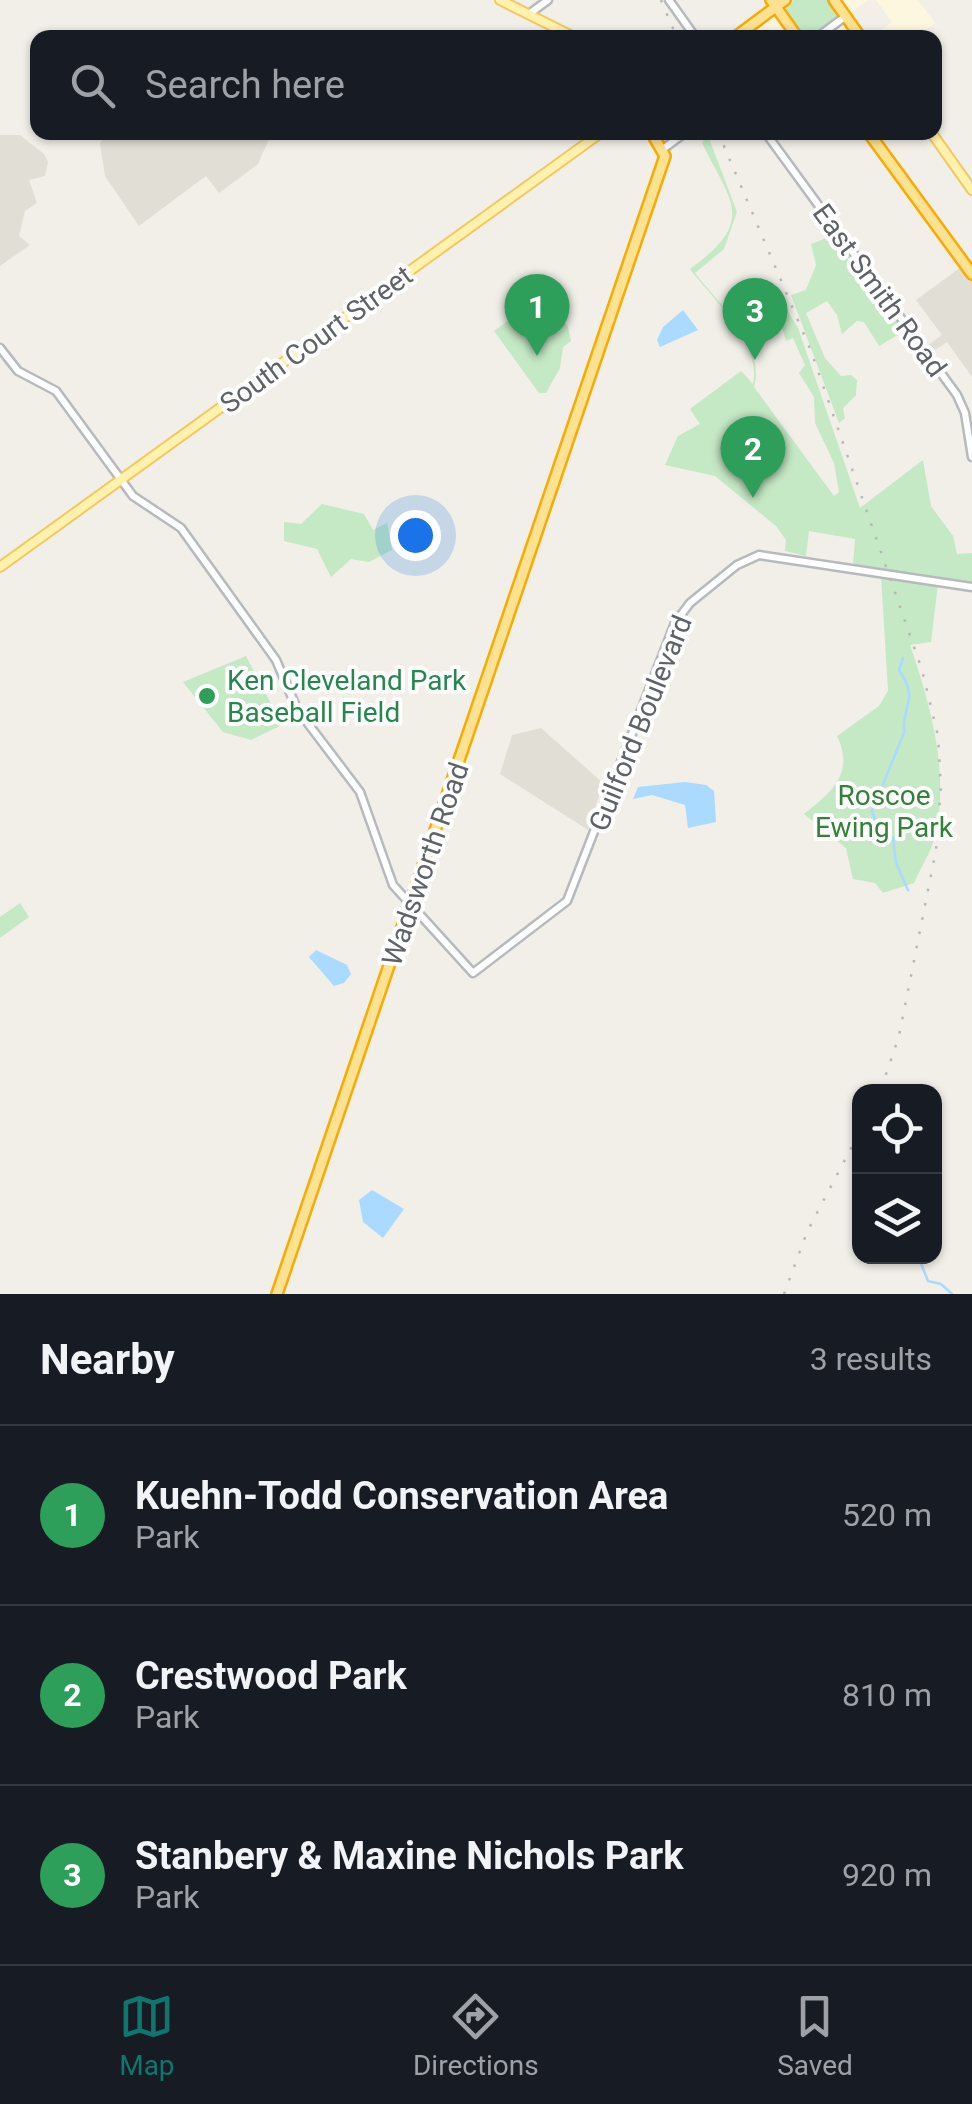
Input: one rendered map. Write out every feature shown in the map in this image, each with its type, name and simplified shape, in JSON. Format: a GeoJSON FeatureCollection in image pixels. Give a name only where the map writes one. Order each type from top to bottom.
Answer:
{"type":"FeatureCollection","features":[{"type":"Feature","properties":{"kind":"highway"},"geometry":{"type":"LineString","coordinates":[[743,30],[774,3],[786,0]]}},
{"type":"Feature","properties":{"kind":"highway"},"geometry":{"type":"LineString","coordinates":[[834,0],[856,30]]}},
{"type":"Feature","properties":{"kind":"highway"},"geometry":{"type":"LineString","coordinates":[[774,3],[793,30]]}},
{"type":"Feature","properties":{"kind":"highway"},"geometry":{"type":"LineString","coordinates":[[657,140],[663,149]]}},
{"type":"Feature","properties":{"kind":"highway"},"geometry":{"type":"LineString","coordinates":[[874,140],[972,274]]}},
{"type":"Feature","properties":{"kind":"highway","name":"Wadsworth Road"},"geometry":{"type":"LineString","coordinates":[[277,1294],[613,313],[665,156],[663,149]]}},
{"type":"Feature","properties":{"kind":"main road"},"geometry":{"type":"LineString","coordinates":[[500,0],[560,30]]}},
{"type":"Feature","properties":{"kind":"main road","name":"South Court Street"},"geometry":{"type":"LineString","coordinates":[[0,566],[591,140]]}},
{"type":"Feature","properties":{"kind":"main road"},"geometry":{"type":"LineString","coordinates":[[936,140],[972,190]]}},
{"type":"Feature","properties":{"kind":"street"},"geometry":{"type":"LineString","coordinates":[[529,14],[548,0]]}},
{"type":"Feature","properties":{"kind":"street"},"geometry":{"type":"LineString","coordinates":[[669,0],[690,30]]}},
{"type":"Feature","properties":{"kind":"street"},"geometry":{"type":"LineString","coordinates":[[827,30],[846,16]]}},
{"type":"Feature","properties":{"kind":"street"},"geometry":{"type":"LineString","coordinates":[[663,149],[675,140]]}},
{"type":"Feature","properties":{"kind":"street","name":"East Smith Road"},"geometry":{"type":"LineString","coordinates":[[771,140],[957,396],[965,413],[972,457]]}},
{"type":"Feature","properties":{"kind":"street"},"geometry":{"type":"LineString","coordinates":[[0,348],[18,372],[56,392],[136,499],[181,528],[276,660],[297,708],[366,802],[388,876],[410,905]]}},
{"type":"Feature","properties":{"kind":"street","name":"Guilford Boulevard"},"geometry":{"type":"LineString","coordinates":[[410,905],[473,974],[568,901],[678,618],[737,565],[770,555],[972,587]]}},
{"type":"Feature","properties":{"kind":"shaded area"},"geometry":{"type":"Polygon","coordinates":[[[834,0],[868,0],[846,16],[856,30],[827,30],[845,16],[834,0]]]}},
{"type":"Feature","properties":{"kind":"shaded area"},"geometry":{"type":"Polygon","coordinates":[[[876,0],[918,0],[935,23],[925,30],[882,30],[892,22],[876,0]]]}},
{"type":"Feature","properties":{"kind":"shaded area"},"geometry":{"type":"Polygon","coordinates":[[[776,7],[792,30],[745,30],[776,7]]]}},
{"type":"Feature","properties":{"kind":"shaded area"},"geometry":{"type":"Polygon","coordinates":[[[0,135],[20,135],[48,162],[45,176],[29,180],[37,203],[25,211],[19,236],[30,245],[0,266],[0,135]]]}},
{"type":"Feature","properties":{"kind":"shaded area"},"geometry":{"type":"Polygon","coordinates":[[[102,140],[269,140],[258,164],[219,193],[206,176],[139,226],[105,176],[102,140]]]}},
{"type":"Feature","properties":{"kind":"shaded area"},"geometry":{"type":"Polygon","coordinates":[[[961,267],[972,277],[972,377],[947,342],[929,354],[924,348],[942,335],[916,300],[961,267]]]}},
{"type":"Feature","properties":{"kind":"shaded area"},"geometry":{"type":"Polygon","coordinates":[[[541,728],[603,783],[588,830],[500,774],[512,735],[541,728]]]}},
{"type":"Feature","properties":{"kind":"green space"},"geometry":{"type":"Polygon","coordinates":[[[793,0],[828,0],[837,17],[817,30],[801,30],[784,8],[793,0]]]}},
{"type":"Feature","properties":{"kind":"green space"},"geometry":{"type":"Polygon","coordinates":[[[710,140],[737,212],[724,249],[695,273],[747,340],[756,371],[754,387],[834,496],[839,492],[834,463],[815,423],[814,397],[799,373],[805,365],[793,338],[786,341],[773,296],[777,294],[798,328],[860,508],[923,460],[931,506],[953,536],[957,554],[972,553],[972,586],[853,566],[855,539],[809,531],[806,556],[785,551],[786,540],[776,526],[715,476],[665,465],[678,436],[700,424],[690,409],[741,371],[753,384],[754,368],[743,338],[690,269],[711,252],[731,223],[728,195],[702,143],[710,140]]]}},
{"type":"Feature","properties":{"kind":"green space"},"geometry":{"type":"Polygon","coordinates":[[[832,226],[904,326],[903,332],[879,346],[864,322],[857,321],[842,334],[837,315],[827,301],[806,313],[825,358],[841,376],[851,375],[857,380],[856,395],[843,408],[845,418],[839,423],[791,295],[806,290],[816,265],[811,244],[829,237],[825,230],[832,226]]]}},
{"type":"Feature","properties":{"kind":"green space"},"geometry":{"type":"Polygon","coordinates":[[[532,303],[555,307],[568,327],[571,341],[563,347],[560,368],[546,393],[539,393],[494,331],[532,303]]]}},
{"type":"Feature","properties":{"kind":"green space"},"geometry":{"type":"Polygon","coordinates":[[[322,504],[364,514],[373,530],[387,523],[392,550],[369,562],[351,559],[331,577],[317,549],[284,541],[284,522],[301,524],[322,504]]]}},
{"type":"Feature","properties":{"kind":"green space","name":"Roscoe Ewing Park"},"geometry":{"type":"Polygon","coordinates":[[[881,575],[938,584],[931,642],[910,645],[930,713],[940,784],[934,838],[914,883],[883,893],[875,883],[853,879],[846,848],[804,814],[838,781],[843,761],[837,736],[879,706],[888,691],[881,575]]]}},
{"type":"Feature","properties":{"kind":"green space"},"geometry":{"type":"Polygon","coordinates":[[[246,656],[282,725],[251,740],[223,732],[183,682],[246,656]]]}},
{"type":"Feature","properties":{"kind":"green space"},"geometry":{"type":"Polygon","coordinates":[[[20,903],[29,917],[0,938],[0,917],[20,903]]]}},
{"type":"Feature","properties":{"kind":"water"},"geometry":{"type":"Polygon","coordinates":[[[683,310],[698,330],[660,347],[657,340],[663,327],[683,310]]]}},
{"type":"Feature","properties":{"kind":"water"},"geometry":{"type":"Polygon","coordinates":[[[685,782],[706,785],[714,791],[716,822],[688,828],[685,805],[652,795],[633,799],[638,787],[685,782]]]}},
{"type":"Feature","properties":{"kind":"water"},"geometry":{"type":"Polygon","coordinates":[[[316,950],[347,965],[351,974],[344,983],[334,986],[309,957],[316,950]]]}},
{"type":"Feature","properties":{"kind":"water"},"geometry":{"type":"Polygon","coordinates":[[[372,1190],[404,1209],[383,1238],[363,1222],[359,1200],[372,1190]]]}},
{"type":"Feature","properties":{"kind":"waterway"},"geometry":{"type":"LineString","coordinates":[[903,658],[899,670],[909,696],[904,733],[872,811],[877,826],[893,838],[896,863],[908,890]]}},
{"type":"Feature","properties":{"kind":"waterway"},"geometry":{"type":"LineString","coordinates":[[921,1264],[928,1281],[941,1284],[952,1294]]}},
{"type":"Feature","properties":{"kind":"railway"},"geometry":{"type":"LineString","coordinates":[[661,0],[674,30]]}},
{"type":"Feature","properties":{"kind":"railway"},"geometry":{"type":"LineString","coordinates":[[721,140],[811,351],[922,670],[938,736],[941,787],[936,850],[899,1036],[883,1084]]}},
{"type":"Feature","properties":{"kind":"railway"},"geometry":{"type":"LineString","coordinates":[[784,1294],[807,1232],[852,1146]]}},
{"type":"Feature","properties":{"kind":"place","name":"Kuehn-Todd Conservation Area"},"geometry":{"type":"Point","coordinates":[537,356]}},
{"type":"Feature","properties":{"kind":"place","name":"Stanbery & Maxine Nichols Park"},"geometry":{"type":"Point","coordinates":[755,360]}},
{"type":"Feature","properties":{"kind":"place","name":"Crestwood Park"},"geometry":{"type":"Point","coordinates":[753,498]}},
{"type":"Feature","properties":{"kind":"place","name":"Ken Cleveland Park Baseball Field"},"geometry":{"type":"Point","coordinates":[207,696]}}]}
